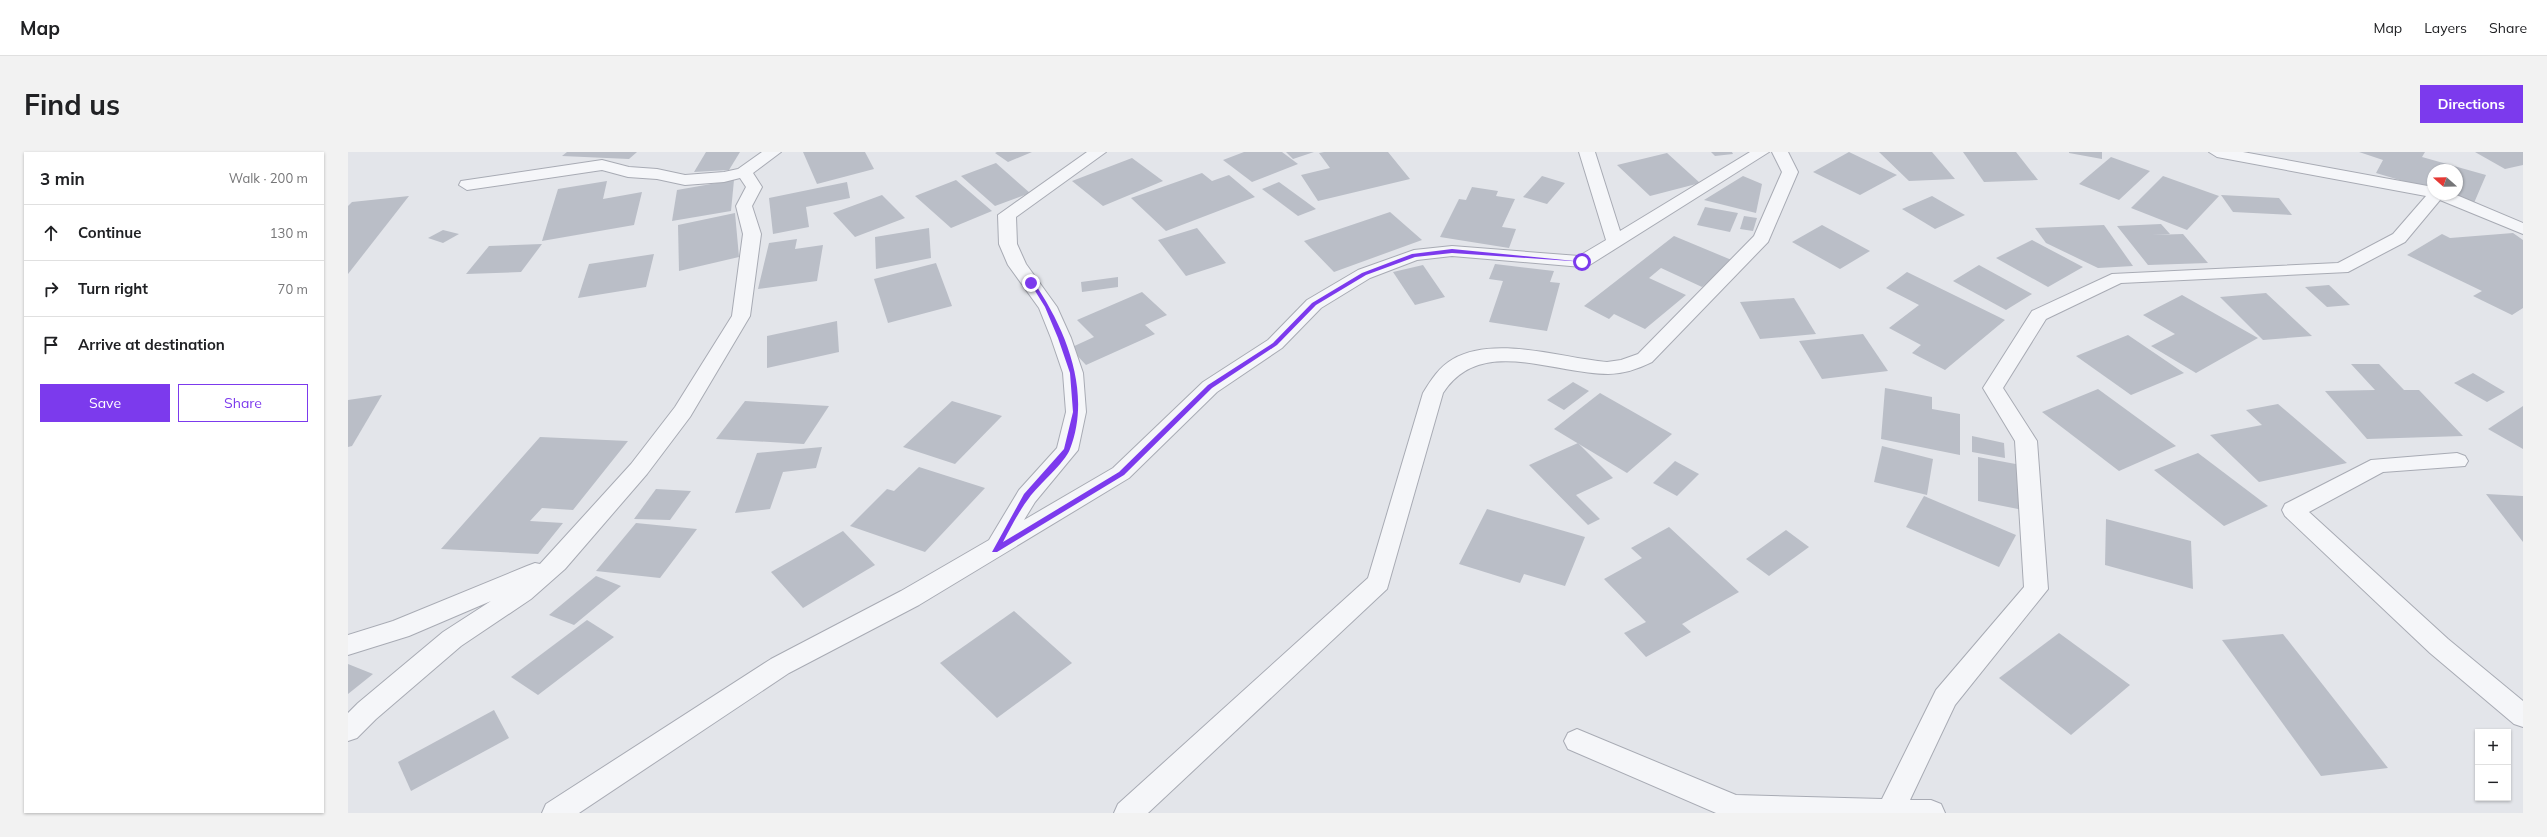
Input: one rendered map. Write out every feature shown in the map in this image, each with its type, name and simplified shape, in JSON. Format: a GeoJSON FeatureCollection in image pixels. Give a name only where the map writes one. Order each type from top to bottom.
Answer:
{"type":"FeatureCollection","features":[{"type":"Feature","properties":{"kind":"street"},"geometry":{"type":"LineString","coordinates":[[467,185],[602,165],[628,172],[657,174],[685,180],[724,177],[744,172],[773,152]]}},
{"type":"Feature","properties":{"kind":"street"},"geometry":{"type":"LineString","coordinates":[[994,550],[1027,496],[1067,450],[1076,412],[1073,373],[1061,338],[1048,307],[1017,265],[1008,244],[1006,215],[1098,152]]}},
{"type":"Feature","properties":{"kind":"street"},"geometry":{"type":"LineString","coordinates":[[1587,152],[1615,242]]}},
{"type":"Feature","properties":{"kind":"street"},"geometry":{"type":"LineString","coordinates":[[556,813],[780,666],[910,598],[994,550],[1121,473],[1210,387],[1275,344],[1314,304],[1364,274],[1414,255],[1452,251],[1582,262],[1761,152]]}},
{"type":"Feature","properties":{"kind":"street"},"geometry":{"type":"LineString","coordinates":[[1128,813],[1379,583],[1433,393],[1446,374],[1464,362],[1487,356],[1516,355],[1608,368],[1627,366],[1645,358],[1762,238],[1790,172],[1780,152]]}},
{"type":"Feature","properties":{"kind":"street"},"geometry":{"type":"LineString","coordinates":[[2217,152],[2427,191]]}},
{"type":"Feature","properties":{"kind":"street"},"geometry":{"type":"LineString","coordinates":[[348,730],[367,711],[452,639],[523,592],[557,563],[639,469],[682,412],[741,316],[752,234],[744,206],[754,188],[744,172]]}},
{"type":"Feature","properties":{"kind":"street"},"geometry":{"type":"LineString","coordinates":[[1890,812],[1945,698],[2036,589],[2026,440],[1993,388],[2039,315],[2118,278],[2342,268],[2399,238],[2431,200]]}},
{"type":"Feature","properties":{"kind":"street"},"geometry":{"type":"LineString","coordinates":[[2454,200],[2523,229]]}},
{"type":"Feature","properties":{"kind":"street"},"geometry":{"type":"LineString","coordinates":[[2457,461],[2380,465],[2293,510],[2439,646],[2523,716]]}},
{"type":"Feature","properties":{"kind":"street"},"geometry":{"type":"LineString","coordinates":[[348,645],[400,630],[557,563]]}},
{"type":"Feature","properties":{"kind":"street"},"geometry":{"type":"LineString","coordinates":[[1577,741],[1735,808],[1931,813]]}},
{"type":"Feature","properties":{"kind":"building"},"geometry":{"type":"Polygon","coordinates":[[[567,152],[637,152],[629,159],[562,156],[567,152]]]}},
{"type":"Feature","properties":{"kind":"building"},"geometry":{"type":"Polygon","coordinates":[[[706,152],[740,152],[729,170],[694,172],[706,152]]]}},
{"type":"Feature","properties":{"kind":"building"},"geometry":{"type":"Polygon","coordinates":[[[803,152],[865,152],[874,169],[817,184],[803,152]]]}},
{"type":"Feature","properties":{"kind":"building"},"geometry":{"type":"Polygon","coordinates":[[[1032,152],[1008,162],[995,153],[1032,152]]]}},
{"type":"Feature","properties":{"kind":"building"},"geometry":{"type":"Polygon","coordinates":[[[1244,152],[1282,152],[1298,164],[1252,182],[1223,160],[1244,152]]]}},
{"type":"Feature","properties":{"kind":"building"},"geometry":{"type":"Polygon","coordinates":[[[1286,152],[1314,152],[1293,159],[1286,152]]]}},
{"type":"Feature","properties":{"kind":"building"},"geometry":{"type":"Polygon","coordinates":[[[1388,152],[1410,179],[1318,201],[1301,175],[1330,168],[1319,153],[1388,152]]]}},
{"type":"Feature","properties":{"kind":"building"},"geometry":{"type":"Polygon","coordinates":[[[1711,152],[1732,152],[1733,154],[1715,156],[1711,152]]]}},
{"type":"Feature","properties":{"kind":"building"},"geometry":{"type":"Polygon","coordinates":[[[1849,152],[1897,175],[1860,195],[1813,172],[1849,152]]]}},
{"type":"Feature","properties":{"kind":"building"},"geometry":{"type":"Polygon","coordinates":[[[1879,152],[1932,152],[1955,179],[1909,181],[1879,152]]]}},
{"type":"Feature","properties":{"kind":"building"},"geometry":{"type":"Polygon","coordinates":[[[1963,152],[2016,152],[2038,180],[1984,182],[1963,152]]]}},
{"type":"Feature","properties":{"kind":"building"},"geometry":{"type":"Polygon","coordinates":[[[2102,152],[2102,159],[2069,153],[2102,152]]]}},
{"type":"Feature","properties":{"kind":"building"},"geometry":{"type":"Polygon","coordinates":[[[2359,152],[2425,152],[2422,157],[2447,164],[2427,164],[2427,188],[2376,173],[2383,160],[2359,152]]]}},
{"type":"Feature","properties":{"kind":"building"},"geometry":{"type":"Polygon","coordinates":[[[2475,152],[2523,152],[2523,165],[2505,169],[2475,152]]]}},
{"type":"Feature","properties":{"kind":"building"},"geometry":{"type":"Polygon","coordinates":[[[1667,153],[1700,183],[1650,196],[1617,165],[1667,153]]]}},
{"type":"Feature","properties":{"kind":"building"},"geometry":{"type":"Polygon","coordinates":[[[2111,157],[2150,171],[2119,200],[2079,184],[2111,157]]]}},
{"type":"Feature","properties":{"kind":"building"},"geometry":{"type":"Polygon","coordinates":[[[1132,158],[1163,181],[1103,206],[1072,181],[1132,158]]]}},
{"type":"Feature","properties":{"kind":"building"},"geometry":{"type":"Polygon","coordinates":[[[996,163],[1030,193],[995,206],[961,176],[996,163]]]}},
{"type":"Feature","properties":{"kind":"building"},"geometry":{"type":"Polygon","coordinates":[[[2463,169],[2486,175],[2474,203],[2463,199],[2463,169]]]}},
{"type":"Feature","properties":{"kind":"building"},"geometry":{"type":"Polygon","coordinates":[[[1202,173],[1212,181],[1229,175],[1255,197],[1166,231],[1131,198],[1202,173]]]}},
{"type":"Feature","properties":{"kind":"building"},"geometry":{"type":"Polygon","coordinates":[[[1542,176],[1565,183],[1547,204],[1523,197],[1542,176]]]}},
{"type":"Feature","properties":{"kind":"building"},"geometry":{"type":"Polygon","coordinates":[[[1743,176],[1762,184],[1756,213],[1704,200],[1743,176]]]}},
{"type":"Feature","properties":{"kind":"building"},"geometry":{"type":"Polygon","coordinates":[[[2163,176],[2219,196],[2187,230],[2131,208],[2163,176]]]}},
{"type":"Feature","properties":{"kind":"building"},"geometry":{"type":"Polygon","coordinates":[[[734,180],[731,211],[672,221],[677,190],[734,180]]]}},
{"type":"Feature","properties":{"kind":"building"},"geometry":{"type":"Polygon","coordinates":[[[956,180],[992,211],[951,228],[915,196],[956,180]]]}},
{"type":"Feature","properties":{"kind":"building"},"geometry":{"type":"Polygon","coordinates":[[[607,181],[603,199],[642,192],[634,225],[542,241],[558,189],[607,181]]]}},
{"type":"Feature","properties":{"kind":"building"},"geometry":{"type":"Polygon","coordinates":[[[847,182],[850,198],[806,207],[809,227],[773,234],[769,198],[847,182]]]}},
{"type":"Feature","properties":{"kind":"building"},"geometry":{"type":"Polygon","coordinates":[[[1279,182],[1316,209],[1298,216],[1262,189],[1279,182]]]}},
{"type":"Feature","properties":{"kind":"building"},"geometry":{"type":"Polygon","coordinates":[[[1472,187],[1498,191],[1496,196],[1515,199],[1502,227],[1516,229],[1509,248],[1440,237],[1459,199],[1466,200],[1472,187]]]}},
{"type":"Feature","properties":{"kind":"building"},"geometry":{"type":"Polygon","coordinates":[[[882,195],[905,218],[855,237],[833,213],[882,195]]]}},
{"type":"Feature","properties":{"kind":"building"},"geometry":{"type":"Polygon","coordinates":[[[2221,195],[2279,198],[2292,215],[2233,212],[2221,195]]]}},
{"type":"Feature","properties":{"kind":"building"},"geometry":{"type":"Polygon","coordinates":[[[409,196],[348,274],[348,206],[352,202],[409,196]]]}},
{"type":"Feature","properties":{"kind":"building"},"geometry":{"type":"Polygon","coordinates":[[[1932,196],[1965,215],[1935,229],[1902,209],[1932,196]]]}},
{"type":"Feature","properties":{"kind":"building"},"geometry":{"type":"Polygon","coordinates":[[[1705,207],[1738,213],[1730,232],[1697,225],[1705,207]]]}},
{"type":"Feature","properties":{"kind":"building"},"geometry":{"type":"Polygon","coordinates":[[[1390,212],[1422,240],[1334,272],[1304,241],[1390,212]]]}},
{"type":"Feature","properties":{"kind":"building"},"geometry":{"type":"Polygon","coordinates":[[[735,213],[739,257],[679,271],[678,225],[735,213]]]}},
{"type":"Feature","properties":{"kind":"building"},"geometry":{"type":"Polygon","coordinates":[[[1744,216],[1757,218],[1753,231],[1740,229],[1744,216]]]}},
{"type":"Feature","properties":{"kind":"building"},"geometry":{"type":"Polygon","coordinates":[[[2161,224],[2170,234],[2152,235],[2183,234],[2208,263],[2148,265],[2117,226],[2161,224]]]}},
{"type":"Feature","properties":{"kind":"building"},"geometry":{"type":"Polygon","coordinates":[[[1822,225],[1870,251],[1840,269],[1792,242],[1822,225]]]}},
{"type":"Feature","properties":{"kind":"building"},"geometry":{"type":"Polygon","coordinates":[[[2104,225],[2133,266],[2098,268],[2046,243],[2035,228],[2104,225]]]}},
{"type":"Feature","properties":{"kind":"building"},"geometry":{"type":"Polygon","coordinates":[[[929,228],[931,258],[876,269],[875,237],[929,228]]]}},
{"type":"Feature","properties":{"kind":"building"},"geometry":{"type":"Polygon","coordinates":[[[1197,228],[1226,263],[1186,276],[1158,240],[1197,228]]]}},
{"type":"Feature","properties":{"kind":"building"},"geometry":{"type":"Polygon","coordinates":[[[443,230],[459,234],[443,243],[428,238],[443,230]]]}},
{"type":"Feature","properties":{"kind":"building"},"geometry":{"type":"Polygon","coordinates":[[[2513,233],[2523,240],[2523,308],[2512,315],[2473,296],[2482,291],[2407,255],[2442,234],[2450,238],[2513,233]]]}},
{"type":"Feature","properties":{"kind":"building"},"geometry":{"type":"Polygon","coordinates":[[[1674,236],[1734,261],[1702,287],[1661,268],[1649,278],[1686,295],[1645,329],[1614,314],[1609,319],[1584,306],[1674,236]]]}},
{"type":"Feature","properties":{"kind":"building"},"geometry":{"type":"Polygon","coordinates":[[[797,239],[795,249],[823,245],[817,281],[758,289],[769,243],[797,239]]]}},
{"type":"Feature","properties":{"kind":"building"},"geometry":{"type":"Polygon","coordinates":[[[2032,240],[2083,267],[2048,287],[1996,258],[2032,240]]]}},
{"type":"Feature","properties":{"kind":"building"},"geometry":{"type":"Polygon","coordinates":[[[542,244],[521,272],[466,274],[489,246],[542,244]]]}},
{"type":"Feature","properties":{"kind":"building"},"geometry":{"type":"Polygon","coordinates":[[[654,254],[646,287],[578,298],[589,264],[654,254]]]}},
{"type":"Feature","properties":{"kind":"building"},"geometry":{"type":"Polygon","coordinates":[[[936,263],[952,306],[888,323],[874,279],[936,263]]]}},
{"type":"Feature","properties":{"kind":"building"},"geometry":{"type":"Polygon","coordinates":[[[1495,264],[1554,271],[1550,282],[1560,283],[1547,331],[1489,322],[1503,281],[1489,279],[1495,264]]]}},
{"type":"Feature","properties":{"kind":"building"},"geometry":{"type":"Polygon","coordinates":[[[1423,265],[1445,297],[1415,305],[1393,272],[1423,265]]]}},
{"type":"Feature","properties":{"kind":"building"},"geometry":{"type":"Polygon","coordinates":[[[1979,265],[2032,294],[2006,310],[1953,281],[1979,265]]]}},
{"type":"Feature","properties":{"kind":"building"},"geometry":{"type":"Polygon","coordinates":[[[1907,272],[2005,320],[1945,370],[1912,353],[1921,345],[1889,328],[1919,305],[1886,288],[1907,272]]]}},
{"type":"Feature","properties":{"kind":"building"},"geometry":{"type":"Polygon","coordinates":[[[1118,277],[1118,287],[1082,292],[1081,282],[1118,277]]]}},
{"type":"Feature","properties":{"kind":"building"},"geometry":{"type":"Polygon","coordinates":[[[2329,285],[2350,305],[2327,307],[2305,287],[2329,285]]]}},
{"type":"Feature","properties":{"kind":"building"},"geometry":{"type":"Polygon","coordinates":[[[1142,292],[1167,315],[1145,325],[1155,334],[1086,365],[1070,348],[1094,337],[1077,320],[1142,292]]]}},
{"type":"Feature","properties":{"kind":"building"},"geometry":{"type":"Polygon","coordinates":[[[2266,293],[2312,336],[2263,340],[2220,297],[2266,293]]]}},
{"type":"Feature","properties":{"kind":"building"},"geometry":{"type":"Polygon","coordinates":[[[2182,295],[2258,338],[2196,373],[2151,346],[2175,334],[2143,315],[2182,295]]]}},
{"type":"Feature","properties":{"kind":"building"},"geometry":{"type":"Polygon","coordinates":[[[1794,298],[1816,334],[1760,339],[1740,302],[1794,298]]]}},
{"type":"Feature","properties":{"kind":"building"},"geometry":{"type":"Polygon","coordinates":[[[837,321],[839,352],[767,368],[767,336],[837,321]]]}},
{"type":"Feature","properties":{"kind":"building"},"geometry":{"type":"Polygon","coordinates":[[[1863,334],[1888,371],[1822,379],[1799,341],[1863,334]]]}},
{"type":"Feature","properties":{"kind":"building"},"geometry":{"type":"Polygon","coordinates":[[[2128,335],[2184,373],[2131,395],[2076,356],[2128,335]]]}},
{"type":"Feature","properties":{"kind":"building"},"geometry":{"type":"Polygon","coordinates":[[[2351,364],[2379,364],[2404,390],[2419,390],[2463,436],[2367,439],[2325,391],[2375,390],[2351,364]]]}},
{"type":"Feature","properties":{"kind":"building"},"geometry":{"type":"Polygon","coordinates":[[[2473,373],[2505,392],[2487,402],[2454,383],[2473,373]]]}},
{"type":"Feature","properties":{"kind":"building"},"geometry":{"type":"Polygon","coordinates":[[[1573,382],[1589,391],[1564,410],[1547,400],[1573,382]]]}},
{"type":"Feature","properties":{"kind":"building"},"geometry":{"type":"Polygon","coordinates":[[[1885,388],[1932,397],[1932,409],[1960,414],[1960,455],[1881,439],[1885,388]]]}},
{"type":"Feature","properties":{"kind":"building"},"geometry":{"type":"Polygon","coordinates":[[[2098,389],[2176,446],[2119,471],[2042,412],[2098,389]]]}},
{"type":"Feature","properties":{"kind":"building"},"geometry":{"type":"Polygon","coordinates":[[[1600,393],[1672,434],[1627,473],[1554,429],[1600,393]]]}},
{"type":"Feature","properties":{"kind":"building"},"geometry":{"type":"Polygon","coordinates":[[[382,395],[352,446],[348,447],[348,400],[382,395]]]}},
{"type":"Feature","properties":{"kind":"building"},"geometry":{"type":"Polygon","coordinates":[[[745,401],[829,406],[804,444],[716,439],[745,401]]]}},
{"type":"Feature","properties":{"kind":"building"},"geometry":{"type":"Polygon","coordinates":[[[952,401],[1002,416],[955,464],[903,447],[952,401]]]}},
{"type":"Feature","properties":{"kind":"building"},"geometry":{"type":"Polygon","coordinates":[[[2278,404],[2347,463],[2259,482],[2210,435],[2262,425],[2246,410],[2278,404]]]}},
{"type":"Feature","properties":{"kind":"building"},"geometry":{"type":"Polygon","coordinates":[[[2523,406],[2523,449],[2488,429],[2523,406]]]}},
{"type":"Feature","properties":{"kind":"building"},"geometry":{"type":"Polygon","coordinates":[[[1972,436],[2004,443],[2005,458],[1972,452],[1972,436]]]}},
{"type":"Feature","properties":{"kind":"building"},"geometry":{"type":"Polygon","coordinates":[[[540,437],[628,441],[573,510],[542,508],[530,521],[563,523],[538,554],[441,549],[540,437]]]}},
{"type":"Feature","properties":{"kind":"building"},"geometry":{"type":"Polygon","coordinates":[[[1578,443],[1613,478],[1576,495],[1600,519],[1588,525],[1529,465],[1578,443]]]}},
{"type":"Feature","properties":{"kind":"building"},"geometry":{"type":"Polygon","coordinates":[[[1882,446],[1933,459],[1927,495],[1874,482],[1882,446]]]}},
{"type":"Feature","properties":{"kind":"building"},"geometry":{"type":"Polygon","coordinates":[[[822,447],[816,468],[783,472],[770,509],[735,513],[757,453],[822,447]]]}},
{"type":"Feature","properties":{"kind":"building"},"geometry":{"type":"Polygon","coordinates":[[[2198,453],[2268,506],[2224,526],[2154,470],[2198,453]]]}},
{"type":"Feature","properties":{"kind":"building"},"geometry":{"type":"Polygon","coordinates":[[[1978,457],[2021,465],[2023,510],[1978,501],[1978,457]]]}},
{"type":"Feature","properties":{"kind":"building"},"geometry":{"type":"Polygon","coordinates":[[[1675,461],[1699,474],[1677,496],[1653,483],[1675,461]]]}},
{"type":"Feature","properties":{"kind":"building"},"geometry":{"type":"Polygon","coordinates":[[[919,467],[985,488],[925,552],[850,526],[887,489],[894,491],[919,467]]]}},
{"type":"Feature","properties":{"kind":"building"},"geometry":{"type":"Polygon","coordinates":[[[656,489],[691,491],[670,520],[634,519],[656,489]]]}},
{"type":"Feature","properties":{"kind":"building"},"geometry":{"type":"Polygon","coordinates":[[[2486,494],[2523,496],[2523,542],[2486,494]]]}},
{"type":"Feature","properties":{"kind":"building"},"geometry":{"type":"Polygon","coordinates":[[[1924,496],[2016,535],[1999,567],[1906,527],[1924,496]]]}},
{"type":"Feature","properties":{"kind":"building"},"geometry":{"type":"Polygon","coordinates":[[[1487,509],[1585,537],[1565,586],[1524,574],[1520,583],[1459,564],[1487,509]]]}},
{"type":"Feature","properties":{"kind":"building"},"geometry":{"type":"Polygon","coordinates":[[[2106,519],[2191,541],[2193,589],[2105,565],[2106,519]]]}},
{"type":"Feature","properties":{"kind":"building"},"geometry":{"type":"Polygon","coordinates":[[[636,523],[697,529],[660,578],[596,571],[636,523]]]}},
{"type":"Feature","properties":{"kind":"building"},"geometry":{"type":"Polygon","coordinates":[[[1669,527],[1739,592],[1682,624],[1691,632],[1646,657],[1624,633],[1646,622],[1604,579],[1642,558],[1631,548],[1669,527]]]}},
{"type":"Feature","properties":{"kind":"building"},"geometry":{"type":"Polygon","coordinates":[[[1786,530],[1809,547],[1769,576],[1746,559],[1786,530]]]}},
{"type":"Feature","properties":{"kind":"building"},"geometry":{"type":"Polygon","coordinates":[[[843,531],[875,565],[803,608],[771,572],[843,531]]]}},
{"type":"Feature","properties":{"kind":"building"},"geometry":{"type":"Polygon","coordinates":[[[596,576],[621,586],[574,625],[549,615],[596,576]]]}},
{"type":"Feature","properties":{"kind":"building"},"geometry":{"type":"Polygon","coordinates":[[[1014,611],[1072,663],[997,718],[940,663],[1014,611]]]}},
{"type":"Feature","properties":{"kind":"building"},"geometry":{"type":"Polygon","coordinates":[[[587,620],[614,637],[538,695],[511,677],[587,620]]]}},
{"type":"Feature","properties":{"kind":"building"},"geometry":{"type":"Polygon","coordinates":[[[2059,633],[2130,685],[2071,735],[1999,678],[2059,633]]]}},
{"type":"Feature","properties":{"kind":"building"},"geometry":{"type":"Polygon","coordinates":[[[2283,634],[2388,768],[2321,776],[2222,640],[2283,634]]]}},
{"type":"Feature","properties":{"kind":"building"},"geometry":{"type":"Polygon","coordinates":[[[348,664],[373,674],[348,694],[348,664]]]}},
{"type":"Feature","properties":{"kind":"building"},"geometry":{"type":"Polygon","coordinates":[[[494,710],[509,738],[411,791],[398,762],[494,710]]]}},
{"type":"Feature","properties":{"kind":"route"},"geometry":{"type":"LineString","coordinates":[[1031,283],[1048,307],[1061,338],[1073,373],[1076,412],[1067,450],[1027,496],[994,550],[1121,473],[1210,387],[1275,344],[1314,304],[1364,274],[1414,255],[1452,251],[1582,262]]}}]}
